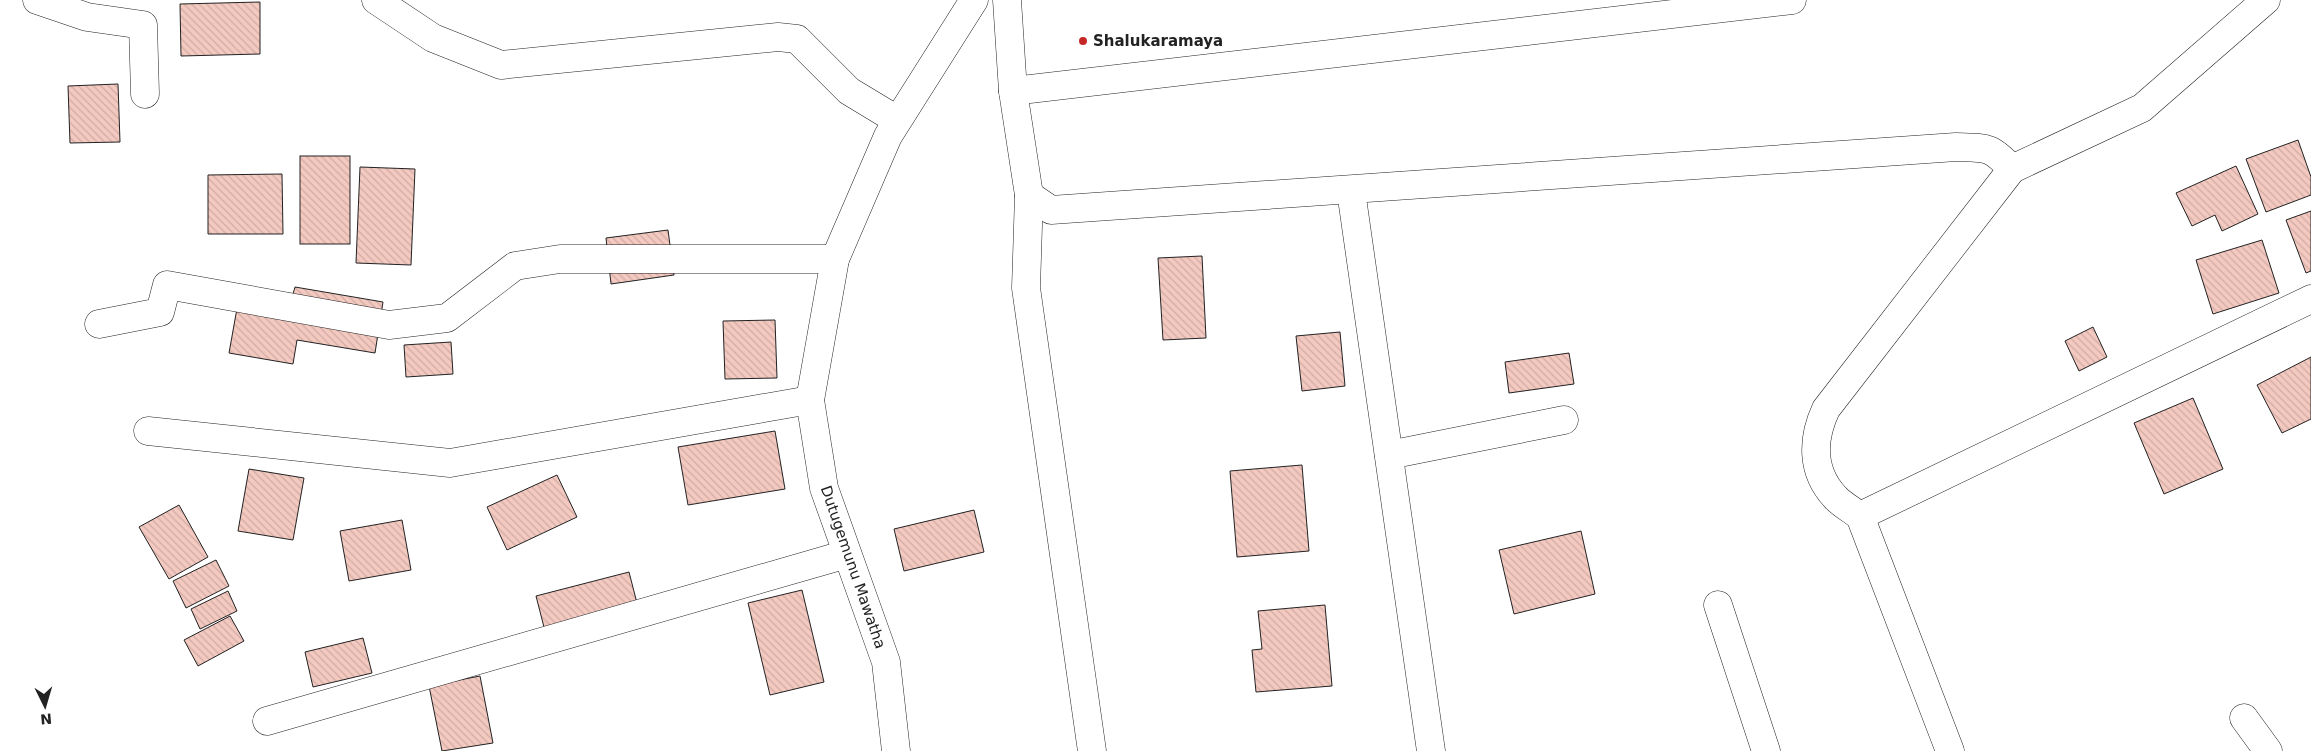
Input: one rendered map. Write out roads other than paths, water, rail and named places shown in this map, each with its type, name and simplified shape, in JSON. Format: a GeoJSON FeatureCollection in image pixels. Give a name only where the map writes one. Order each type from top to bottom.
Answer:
{"type":"FeatureCollection","features":[{"type":"Feature","properties":{"kind":"street"},"geometry":{"type":"LineString","coordinates":[[38,0],[87,17],[143,25],[145,94]]}},
{"type":"Feature","properties":{"kind":"street"},"geometry":{"type":"LineString","coordinates":[[376,0],[433,38],[502,64],[778,37],[797,39],[849,91],[897,120]]}},
{"type":"Feature","properties":{"kind":"street","name":"Dutugemunu Mawatha"},"geometry":{"type":"LineString","coordinates":[[896,751],[886,662],[824,488],[810,400],[835,259],[888,136],[974,0]]}},
{"type":"Feature","properties":{"kind":"street"},"geometry":{"type":"LineString","coordinates":[[1007,0],[1013,91],[1029,195],[1026,288],[1092,751]]}},
{"type":"Feature","properties":{"kind":"street"},"geometry":{"type":"LineString","coordinates":[[1013,91],[1792,0]]}},
{"type":"Feature","properties":{"kind":"street"},"geometry":{"type":"LineString","coordinates":[[1948,750],[1860,516],[1836,498],[1821,479],[1815,445],[1818,426],[1826,409],[2012,169],[2142,108],[2266,0]]}},
{"type":"Feature","properties":{"kind":"street"},"geometry":{"type":"LineString","coordinates":[[1029,195],[1051,210],[1352,191],[1956,147],[1994,151],[2012,169]]}},
{"type":"Feature","properties":{"kind":"street"},"geometry":{"type":"LineString","coordinates":[[1352,191],[1431,751]]}},
{"type":"Feature","properties":{"kind":"street"},"geometry":{"type":"LineString","coordinates":[[99,324],[160,312],[167,285],[389,325],[446,318],[514,266],[560,258],[835,259]]}},
{"type":"Feature","properties":{"kind":"street"},"geometry":{"type":"LineString","coordinates":[[1860,516],[2311,298]]}},
{"type":"Feature","properties":{"kind":"street"},"geometry":{"type":"LineString","coordinates":[[148,431],[450,463],[810,400]]}},
{"type":"Feature","properties":{"kind":"street"},"geometry":{"type":"LineString","coordinates":[[1389,455],[1564,420]]}},
{"type":"Feature","properties":{"kind":"street"},"geometry":{"type":"LineString","coordinates":[[268,721],[847,554]]}},
{"type":"Feature","properties":{"kind":"street"},"geometry":{"type":"LineString","coordinates":[[1718,605],[1766,751]]}},
{"type":"Feature","properties":{"kind":"street"},"geometry":{"type":"LineString","coordinates":[[2244,718],[2268,751]]}},
{"type":"Feature","properties":{"kind":"place","name":"Shalukaramaya"},"geometry":{"type":"Point","coordinates":[1083,41]}}]}
